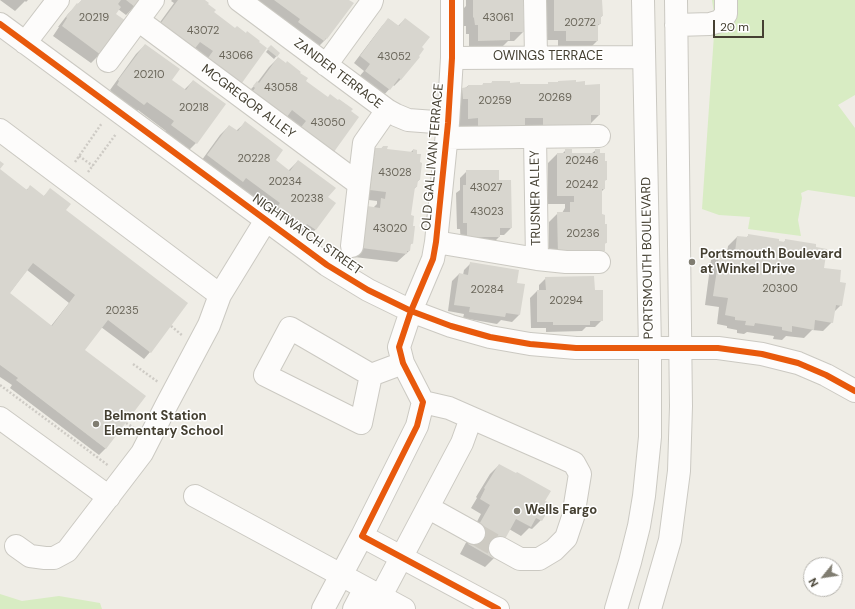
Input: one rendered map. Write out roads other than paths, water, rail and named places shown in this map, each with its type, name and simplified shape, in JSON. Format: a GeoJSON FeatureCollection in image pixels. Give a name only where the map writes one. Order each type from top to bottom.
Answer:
{"type":"FeatureCollection","features":[{"type":"Feature","properties":{"kind":"street"},"geometry":{"type":"LineString","coordinates":[[25,43],[58,0]]}},
{"type":"Feature","properties":{"kind":"street"},"geometry":{"type":"LineString","coordinates":[[108,61],[153,0]]}},
{"type":"Feature","properties":{"kind":"street","name":"ZANDER TERRACE"},"geometry":{"type":"LineString","coordinates":[[239,0],[387,110],[408,120],[447,131]]}},
{"type":"Feature","properties":{"kind":"street"},"geometry":{"type":"LineString","coordinates":[[326,65],[372,0]]}},
{"type":"Feature","properties":{"kind":"street","name":"OLD GALLIVAN TERRACE"},"geometry":{"type":"LineString","coordinates":[[423,402],[403,363],[398,347],[433,258],[436,242],[447,131],[452,58],[452,0]]}},
{"type":"Feature","properties":{"kind":"street"},"geometry":{"type":"LineString","coordinates":[[535,0],[536,57]]}},
{"type":"Feature","properties":{"kind":"street","name":"PORTSMOUTH BOULEVARD"},"geometry":{"type":"LineString","coordinates":[[616,609],[639,526],[644,496],[650,437],[650,349],[643,0]]}},
{"type":"Feature","properties":{"kind":"street"},"geometry":{"type":"LineString","coordinates":[[650,609],[670,540],[679,471],[681,348],[676,0]]}},
{"type":"Feature","properties":{"kind":"street"},"geometry":{"type":"LineString","coordinates":[[676,25],[710,24],[720,21],[726,14],[726,1]]}},
{"type":"Feature","properties":{"kind":"street","name":"MCGREGOR ALLEY"},"geometry":{"type":"LineString","coordinates":[[138,20],[359,184]]}},
{"type":"Feature","properties":{"kind":"street","name":"NIGHTWATCH STREET"},"geometry":{"type":"LineString","coordinates":[[0,24],[327,264],[368,290],[411,311],[451,326],[490,337],[530,344],[576,348],[718,348],[762,354],[798,363],[826,375],[855,391]]}},
{"type":"Feature","properties":{"kind":"street","name":"OWINGS TERRACE"},"geometry":{"type":"LineString","coordinates":[[452,58],[643,57]]}},
{"type":"Feature","properties":{"kind":"street"},"geometry":{"type":"LineString","coordinates":[[352,246],[364,143],[387,110]]}},
{"type":"Feature","properties":{"kind":"street"},"geometry":{"type":"LineString","coordinates":[[0,130],[220,295]]}},
{"type":"Feature","properties":{"kind":"street","name":"TRUSNER ALLEY"},"geometry":{"type":"LineString","coordinates":[[447,131],[535,137],[599,136]]}},
{"type":"Feature","properties":{"kind":"street","name":"TRUSNER ALLEY"},"geometry":{"type":"LineString","coordinates":[[535,137],[537,259]]}},
{"type":"Feature","properties":{"kind":"street"},"geometry":{"type":"LineString","coordinates":[[16,546],[30,556],[45,558],[54,558],[68,551],[142,453],[209,325],[220,295],[266,220]]}},
{"type":"Feature","properties":{"kind":"street","name":"TRUSNER ALLEY"},"geometry":{"type":"LineString","coordinates":[[436,242],[537,259],[566,262],[599,262]]}},
{"type":"Feature","properties":{"kind":"street"},"geometry":{"type":"LineString","coordinates":[[290,328],[372,375],[361,423],[264,375],[290,328]]}},
{"type":"Feature","properties":{"kind":"street"},"geometry":{"type":"LineString","coordinates":[[372,375],[403,363]]}},
{"type":"Feature","properties":{"kind":"street"},"geometry":{"type":"LineString","coordinates":[[323,609],[342,575],[417,426],[423,402],[449,408],[574,463],[580,474],[573,517],[566,538],[554,550],[539,558],[520,559],[500,548]]}},
{"type":"Feature","properties":{"kind":"street"},"geometry":{"type":"LineString","coordinates":[[0,418],[109,497]]}},
{"type":"Feature","properties":{"kind":"street"},"geometry":{"type":"LineString","coordinates":[[354,609],[373,598],[402,557],[462,443],[471,418]]}},
{"type":"Feature","properties":{"kind":"street"},"geometry":{"type":"LineString","coordinates":[[195,496],[342,575],[373,598],[404,609]]}},
{"type":"Feature","properties":{"kind":"street"},"geometry":{"type":"LineString","coordinates":[[429,508],[474,534]]}},
{"type":"Feature","properties":{"kind":"street"},"geometry":{"type":"LineString","coordinates":[[362,536],[498,609]]}},
{"type":"Feature","properties":{"kind":"tunnel"},"geometry":{"type":"LineString","coordinates":[[474,533],[500,548]]}},
{"type":"Feature","properties":{"kind":"place","name":"Portsmouth Boulevard at Winkel Drive"},"geometry":{"type":"Point","coordinates":[692,262]}},
{"type":"Feature","properties":{"kind":"place","name":"Belmont Station Elementary School"},"geometry":{"type":"Point","coordinates":[96,424]}},
{"type":"Feature","properties":{"kind":"place","name":"Wells Fargo"},"geometry":{"type":"Point","coordinates":[517,511]}}]}
